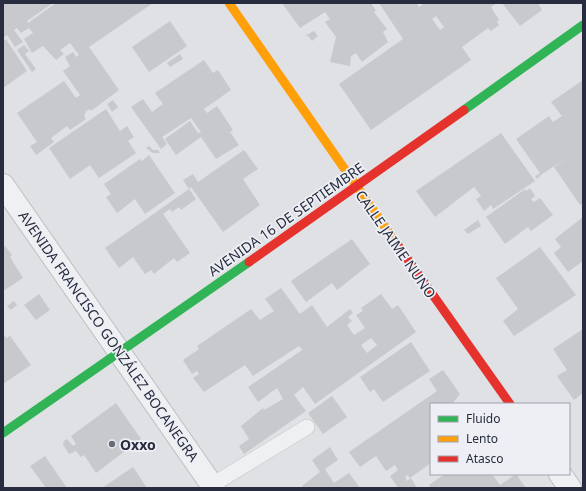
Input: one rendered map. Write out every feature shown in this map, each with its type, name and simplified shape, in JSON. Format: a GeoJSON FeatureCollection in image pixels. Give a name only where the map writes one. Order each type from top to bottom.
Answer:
{"type":"FeatureCollection","features":[{"type":"Feature","properties":{"kind":"street","name":"CALLE JAIME NUNO"},"geometry":{"type":"LineString","coordinates":[[230,3],[356,187],[509,403]]}},
{"type":"Feature","properties":{"kind":"street","name":"AVENIDA 16 DE SEPTIEMBRE"},"geometry":{"type":"LineString","coordinates":[[3,433],[356,187],[583,25]]}},
{"type":"Feature","properties":{"kind":"street","name":"AVENIDA FRANCISCO GONZÁLEZ BOCANEGRA"},"geometry":{"type":"LineString","coordinates":[[3,185],[213,486]]}},
{"type":"Feature","properties":{"kind":"street"},"geometry":{"type":"LineString","coordinates":[[561,475],[570,488]]}},
{"type":"Feature","properties":{"kind":"lane"},"geometry":{"type":"LineString","coordinates":[[213,486],[307,427]]}},
{"type":"Feature","properties":{"kind":"building"},"geometry":{"type":"Polygon","coordinates":[[[3,3],[53,3],[27,21],[28,23],[56,3],[153,3],[89,47],[119,90],[91,111],[90,109],[85,112],[86,113],[84,115],[86,119],[70,130],[67,126],[51,138],[54,142],[36,155],[30,146],[37,142],[17,113],[64,81],[76,98],[80,95],[63,71],[70,66],[65,57],[73,52],[76,57],[79,55],[70,43],[60,50],[64,54],[56,60],[43,46],[32,53],[24,39],[33,33],[29,28],[21,33],[17,28],[14,30],[23,42],[15,47],[7,35],[3,38],[3,3]]]}},
{"type":"Feature","properties":{"kind":"building"},"geometry":{"type":"Polygon","coordinates":[[[282,3],[371,3],[376,11],[374,12],[387,29],[383,32],[388,42],[362,62],[356,53],[351,56],[350,66],[330,62],[336,37],[325,22],[330,19],[325,12],[300,28],[282,3]]]}},
{"type":"Feature","properties":{"kind":"building"},"geometry":{"type":"Polygon","coordinates":[[[379,3],[416,3],[419,7],[425,3],[497,3],[491,7],[499,20],[497,22],[499,25],[491,31],[488,28],[462,47],[471,60],[371,130],[339,84],[403,39],[379,3]],[[436,16],[432,19],[440,30],[444,27],[436,16]]]}},
{"type":"Feature","properties":{"kind":"building"},"geometry":{"type":"Polygon","coordinates":[[[502,3],[538,3],[542,10],[520,26],[502,3]]]}},
{"type":"Feature","properties":{"kind":"building"},"geometry":{"type":"Polygon","coordinates":[[[170,21],[187,46],[149,72],[132,47],[170,21]]]}},
{"type":"Feature","properties":{"kind":"building"},"geometry":{"type":"Polygon","coordinates":[[[314,31],[318,36],[312,41],[308,36],[305,36],[314,31]]]}},
{"type":"Feature","properties":{"kind":"building"},"geometry":{"type":"Polygon","coordinates":[[[6,39],[27,71],[3,88],[3,41],[6,39]]]}},
{"type":"Feature","properties":{"kind":"building"},"geometry":{"type":"Polygon","coordinates":[[[24,45],[29,51],[25,54],[36,69],[32,72],[17,50],[24,45]]]}},
{"type":"Feature","properties":{"kind":"building"},"geometry":{"type":"Polygon","coordinates":[[[180,54],[183,59],[170,67],[167,63],[180,54]]]}},
{"type":"Feature","properties":{"kind":"building"},"geometry":{"type":"Polygon","coordinates":[[[204,60],[213,73],[218,70],[231,90],[204,109],[207,113],[217,106],[233,130],[230,132],[239,145],[216,159],[201,137],[176,155],[165,139],[190,121],[198,133],[201,132],[191,118],[162,137],[167,144],[161,149],[131,107],[143,99],[152,112],[163,104],[155,93],[204,60]]]}},
{"type":"Feature","properties":{"kind":"building"},"geometry":{"type":"Polygon","coordinates":[[[583,80],[583,203],[580,205],[554,167],[567,158],[542,174],[537,179],[535,176],[540,173],[516,139],[549,116],[553,122],[562,116],[551,102],[583,80]]]}},
{"type":"Feature","properties":{"kind":"building"},"geometry":{"type":"Polygon","coordinates":[[[113,100],[118,107],[112,112],[107,104],[113,100]]]}},
{"type":"Feature","properties":{"kind":"building"},"geometry":{"type":"Polygon","coordinates":[[[106,109],[120,131],[127,126],[134,137],[128,141],[136,153],[99,178],[90,165],[70,179],[49,148],[106,109]]]}},
{"type":"Feature","properties":{"kind":"building"},"geometry":{"type":"Polygon","coordinates":[[[501,133],[535,181],[493,209],[491,205],[484,211],[476,199],[481,196],[474,187],[435,217],[416,191],[501,133]]]}},
{"type":"Feature","properties":{"kind":"building"},"geometry":{"type":"Polygon","coordinates":[[[149,146],[153,150],[158,150],[160,153],[153,153],[146,148],[149,146]]]}},
{"type":"Feature","properties":{"kind":"building"},"geometry":{"type":"Polygon","coordinates":[[[244,150],[258,169],[243,179],[260,205],[223,232],[191,187],[189,189],[183,180],[193,174],[198,182],[244,150]]]}},
{"type":"Feature","properties":{"kind":"building"},"geometry":{"type":"Polygon","coordinates":[[[149,155],[175,193],[145,214],[135,199],[117,213],[106,197],[111,194],[104,184],[140,159],[142,161],[149,155]]]}},
{"type":"Feature","properties":{"kind":"building"},"geometry":{"type":"Polygon","coordinates":[[[530,188],[535,196],[531,199],[534,202],[540,198],[553,215],[531,231],[528,227],[505,244],[486,217],[525,189],[526,191],[530,188]]]}},
{"type":"Feature","properties":{"kind":"building"},"geometry":{"type":"Polygon","coordinates":[[[189,189],[196,199],[181,210],[179,207],[172,212],[170,209],[163,214],[190,253],[177,262],[174,258],[154,274],[151,270],[145,274],[133,257],[119,268],[105,248],[189,189]]]}},
{"type":"Feature","properties":{"kind":"building"},"geometry":{"type":"Polygon","coordinates":[[[583,217],[583,261],[568,272],[554,253],[561,247],[555,239],[583,217]]]}},
{"type":"Feature","properties":{"kind":"building"},"geometry":{"type":"Polygon","coordinates":[[[478,220],[481,226],[468,234],[464,230],[478,220]]]}},
{"type":"Feature","properties":{"kind":"building"},"geometry":{"type":"Polygon","coordinates":[[[352,239],[370,264],[337,290],[332,283],[306,302],[291,281],[352,239]]]}},
{"type":"Feature","properties":{"kind":"building"},"geometry":{"type":"Polygon","coordinates":[[[5,246],[12,255],[10,257],[23,278],[3,291],[3,247],[5,246]]]}},
{"type":"Feature","properties":{"kind":"building"},"geometry":{"type":"Polygon","coordinates":[[[540,247],[576,295],[514,336],[503,321],[518,309],[496,278],[540,247]]]}},
{"type":"Feature","properties":{"kind":"building"},"geometry":{"type":"Polygon","coordinates":[[[281,288],[300,314],[312,305],[327,327],[350,309],[353,313],[348,317],[352,321],[347,325],[354,335],[365,328],[356,315],[363,311],[361,308],[381,294],[392,309],[398,305],[416,332],[315,404],[303,387],[294,395],[306,411],[244,454],[239,446],[249,439],[241,426],[263,408],[264,410],[283,399],[277,388],[258,402],[248,387],[302,350],[299,346],[253,376],[245,365],[204,392],[193,378],[199,374],[197,371],[192,374],[183,360],[199,349],[197,346],[251,309],[260,320],[274,311],[265,299],[281,288]],[[371,338],[361,345],[367,353],[377,345],[371,338]]]}},
{"type":"Feature","properties":{"kind":"building"},"geometry":{"type":"Polygon","coordinates":[[[39,294],[50,310],[36,320],[24,305],[39,294]]]}},
{"type":"Feature","properties":{"kind":"building"},"geometry":{"type":"Polygon","coordinates":[[[14,301],[17,305],[11,310],[7,306],[14,301]]]}},
{"type":"Feature","properties":{"kind":"building"},"geometry":{"type":"Polygon","coordinates":[[[583,329],[583,393],[574,400],[557,376],[567,370],[553,349],[583,329]]]}},
{"type":"Feature","properties":{"kind":"building"},"geometry":{"type":"Polygon","coordinates":[[[3,333],[6,338],[10,336],[31,365],[3,384],[3,333]]]}},
{"type":"Feature","properties":{"kind":"building"},"geometry":{"type":"Polygon","coordinates":[[[411,342],[430,371],[383,402],[374,389],[370,392],[360,377],[411,342]]]}},
{"type":"Feature","properties":{"kind":"building"},"geometry":{"type":"Polygon","coordinates":[[[443,370],[460,394],[453,403],[430,403],[430,464],[410,478],[407,475],[405,476],[407,481],[411,478],[417,488],[398,488],[390,476],[398,470],[395,465],[386,471],[376,456],[360,467],[349,452],[437,391],[429,379],[443,370]]]}},
{"type":"Feature","properties":{"kind":"building"},"geometry":{"type":"Polygon","coordinates":[[[332,396],[347,417],[323,434],[308,413],[332,396]]]}},
{"type":"Feature","properties":{"kind":"building"},"geometry":{"type":"Polygon","coordinates":[[[116,403],[141,439],[96,473],[84,455],[81,457],[76,451],[69,454],[63,444],[67,439],[73,446],[76,444],[71,436],[116,403]]]}},
{"type":"Feature","properties":{"kind":"building"},"geometry":{"type":"Polygon","coordinates":[[[330,447],[338,460],[325,469],[334,483],[349,473],[360,488],[303,488],[302,486],[320,472],[312,460],[330,447]]]}},
{"type":"Feature","properties":{"kind":"building"},"geometry":{"type":"Polygon","coordinates":[[[45,456],[67,488],[46,488],[30,466],[45,456]]]}},
{"type":"Feature","properties":{"kind":"building"},"geometry":{"type":"Polygon","coordinates":[[[133,467],[147,488],[102,488],[133,467]]]}},
{"type":"Feature","properties":{"kind":"building"},"geometry":{"type":"Polygon","coordinates":[[[444,475],[493,475],[500,485],[517,475],[526,488],[431,488],[429,485],[444,475]]]}},
{"type":"Feature","properties":{"kind":"traffic: fast"},"geometry":{"type":"LineString","coordinates":[[464,110],[583,25]]}},
{"type":"Feature","properties":{"kind":"traffic: fast"},"geometry":{"type":"LineString","coordinates":[[3,433],[249,262]]}},
{"type":"Feature","properties":{"kind":"traffic: slow"},"geometry":{"type":"LineString","coordinates":[[229,3],[399,247]]}},
{"type":"Feature","properties":{"kind":"traffic: jam"},"geometry":{"type":"LineString","coordinates":[[249,262],[464,110]]}},
{"type":"Feature","properties":{"kind":"traffic: jam"},"geometry":{"type":"LineString","coordinates":[[399,247],[509,403]]}},
{"type":"Feature","properties":{"kind":"place","name":"Oxxo"},"geometry":{"type":"Point","coordinates":[112,444]}}]}
